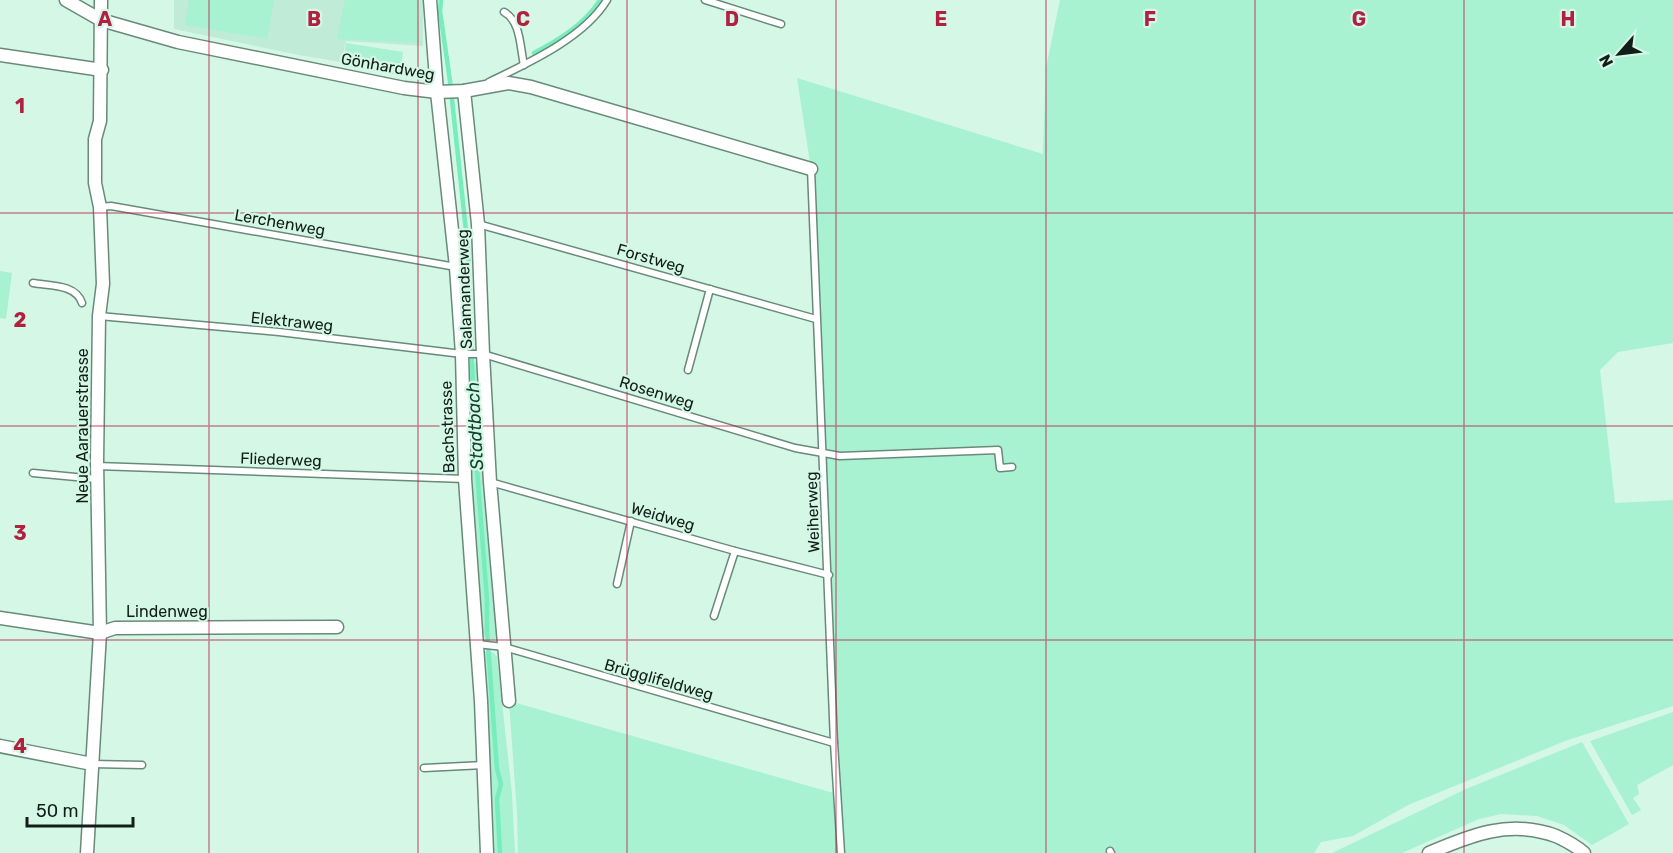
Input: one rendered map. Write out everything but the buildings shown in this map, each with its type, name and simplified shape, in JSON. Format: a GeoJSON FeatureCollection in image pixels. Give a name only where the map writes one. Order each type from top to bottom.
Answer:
{"type":"FeatureCollection","features":[{"type":"Feature","properties":{"kind":"street","name":"Gönhardweg"},"geometry":{"type":"LineString","coordinates":[[66,0],[101,20],[178,42],[404,88],[437,92],[464,91],[508,83],[531,87],[811,169]]}},
{"type":"Feature","properties":{"kind":"street","name":"Neue Aarauerstrasse"},"geometry":{"type":"LineString","coordinates":[[87,853],[100,633],[97,472],[99,316],[103,284],[100,207],[95,183],[95,139],[100,121],[101,0]]}},
{"type":"Feature","properties":{"kind":"street","name":"Bachstrasse"},"geometry":{"type":"LineString","coordinates":[[430,0],[437,92],[456,267],[462,354],[465,479],[479,644],[487,853]]}},
{"type":"Feature","properties":{"kind":"street"},"geometry":{"type":"LineString","coordinates":[[0,55],[102,70]]}},
{"type":"Feature","properties":{"kind":"street","name":"Salamanderweg"},"geometry":{"type":"LineString","coordinates":[[464,91],[478,224],[482,354],[490,482],[501,647],[509,701]]}},
{"type":"Feature","properties":{"kind":"street","name":"Lindenweg"},"geometry":{"type":"LineString","coordinates":[[0,618],[100,633],[116,628],[337,627]]}},
{"type":"Feature","properties":{"kind":"street"},"geometry":{"type":"LineString","coordinates":[[0,746],[92,764]]}},
{"type":"Feature","properties":{"kind":"street"},"geometry":{"type":"LineString","coordinates":[[1429,853],[1468,837],[1520,827],[1539,830],[1574,843],[1584,853]]}},
{"type":"Feature","properties":{"kind":"lane"},"geometry":{"type":"LineString","coordinates":[[480,87],[545,55],[598,15],[608,0]]}},
{"type":"Feature","properties":{"kind":"lane"},"geometry":{"type":"LineString","coordinates":[[705,0],[781,24]]}},
{"type":"Feature","properties":{"kind":"lane"},"geometry":{"type":"LineString","coordinates":[[504,12],[512,16],[516,26],[524,65]]}},
{"type":"Feature","properties":{"kind":"lane","name":"Weiherweg"},"geometry":{"type":"LineString","coordinates":[[811,169],[834,743],[841,853]]}},
{"type":"Feature","properties":{"kind":"lane","name":"Lerchenweg"},"geometry":{"type":"LineString","coordinates":[[100,207],[111,206],[456,267]]}},
{"type":"Feature","properties":{"kind":"lane","name":"Forstweg"},"geometry":{"type":"LineString","coordinates":[[478,224],[816,320]]}},
{"type":"Feature","properties":{"kind":"lane"},"geometry":{"type":"LineString","coordinates":[[33,283],[73,290],[80,296],[82,303]]}},
{"type":"Feature","properties":{"kind":"lane"},"geometry":{"type":"LineString","coordinates":[[688,370],[710,289]]}},
{"type":"Feature","properties":{"kind":"lane","name":"Elektraweg"},"geometry":{"type":"LineString","coordinates":[[99,316],[279,332],[462,354],[482,354]]}},
{"type":"Feature","properties":{"kind":"lane","name":"Rosenweg"},"geometry":{"type":"LineString","coordinates":[[482,354],[795,448],[840,456],[998,450],[1000,468],[1012,467]]}},
{"type":"Feature","properties":{"kind":"lane","name":"Fliederweg"},"geometry":{"type":"LineString","coordinates":[[33,473],[97,472],[465,479]]}},
{"type":"Feature","properties":{"kind":"lane","name":"Weidweg"},"geometry":{"type":"LineString","coordinates":[[490,482],[828,575]]}},
{"type":"Feature","properties":{"kind":"lane"},"geometry":{"type":"LineString","coordinates":[[617,584],[631,521]]}},
{"type":"Feature","properties":{"kind":"lane"},"geometry":{"type":"LineString","coordinates":[[714,616],[735,551]]}},
{"type":"Feature","properties":{"kind":"lane","name":"Brügglifeldweg"},"geometry":{"type":"LineString","coordinates":[[479,644],[501,647],[834,743]]}},
{"type":"Feature","properties":{"kind":"lane"},"geometry":{"type":"LineString","coordinates":[[92,764],[142,765]]}},
{"type":"Feature","properties":{"kind":"lane"},"geometry":{"type":"LineString","coordinates":[[424,768],[484,765]]}},
{"type":"Feature","properties":{"kind":"shaded area"},"geometry":{"type":"Polygon","coordinates":[[[174,0],[423,0],[423,46],[346,41],[341,62],[299,55],[174,29],[174,0]]]}},
{"type":"Feature","properties":{"kind":"shaded area"},"geometry":{"type":"Polygon","coordinates":[[[189,0],[274,0],[267,39],[185,25],[189,0]]]}},
{"type":"Feature","properties":{"kind":"shaded area"},"geometry":{"type":"Polygon","coordinates":[[[345,0],[417,0],[418,43],[337,39],[345,0]]]}},
{"type":"Feature","properties":{"kind":"shaded area"},"geometry":{"type":"Polygon","coordinates":[[[1060,0],[1673,0],[1673,343],[1618,352],[1600,370],[1615,503],[1673,500],[1673,706],[1565,741],[1408,805],[1353,836],[1321,842],[1314,853],[518,853],[509,701],[837,794],[811,169],[797,78],[1043,154],[1046,68],[1060,0]]]}},
{"type":"Feature","properties":{"kind":"shaded area"},"geometry":{"type":"Polygon","coordinates":[[[346,43],[403,52],[399,75],[343,65],[346,43]]]}},
{"type":"Feature","properties":{"kind":"shaded area"},"geometry":{"type":"Polygon","coordinates":[[[0,271],[12,273],[6,319],[0,318],[0,271]]]}},
{"type":"Feature","properties":{"kind":"shaded area"},"geometry":{"type":"Polygon","coordinates":[[[478,363],[498,637],[493,640],[481,636],[466,364],[478,363]]]}},
{"type":"Feature","properties":{"kind":"shaded area"},"geometry":{"type":"Polygon","coordinates":[[[486,651],[494,653],[497,657],[512,794],[515,853],[494,853],[482,655],[486,651]]]}},
{"type":"Feature","properties":{"kind":"shaded area"},"geometry":{"type":"Polygon","coordinates":[[[1673,712],[1673,765],[1637,785],[1639,794],[1633,798],[1641,810],[1632,815],[1590,741],[1673,712]]]}},
{"type":"Feature","properties":{"kind":"shaded area"},"geometry":{"type":"Polygon","coordinates":[[[1582,742],[1629,824],[1592,845],[1564,825],[1537,816],[1501,814],[1479,819],[1402,853],[1332,853],[1466,789],[1582,742]]]}},
{"type":"Feature","properties":{"kind":"waterway","name":"Stadtbach"},"geometry":{"type":"LineString","coordinates":[[441,0],[440,11],[468,250],[475,442],[497,769],[501,784],[497,799],[500,853]]}},
{"type":"Feature","properties":{"kind":"waterway"},"geometry":{"type":"LineString","coordinates":[[534,53],[571,31],[587,17],[600,0]]}}]}
